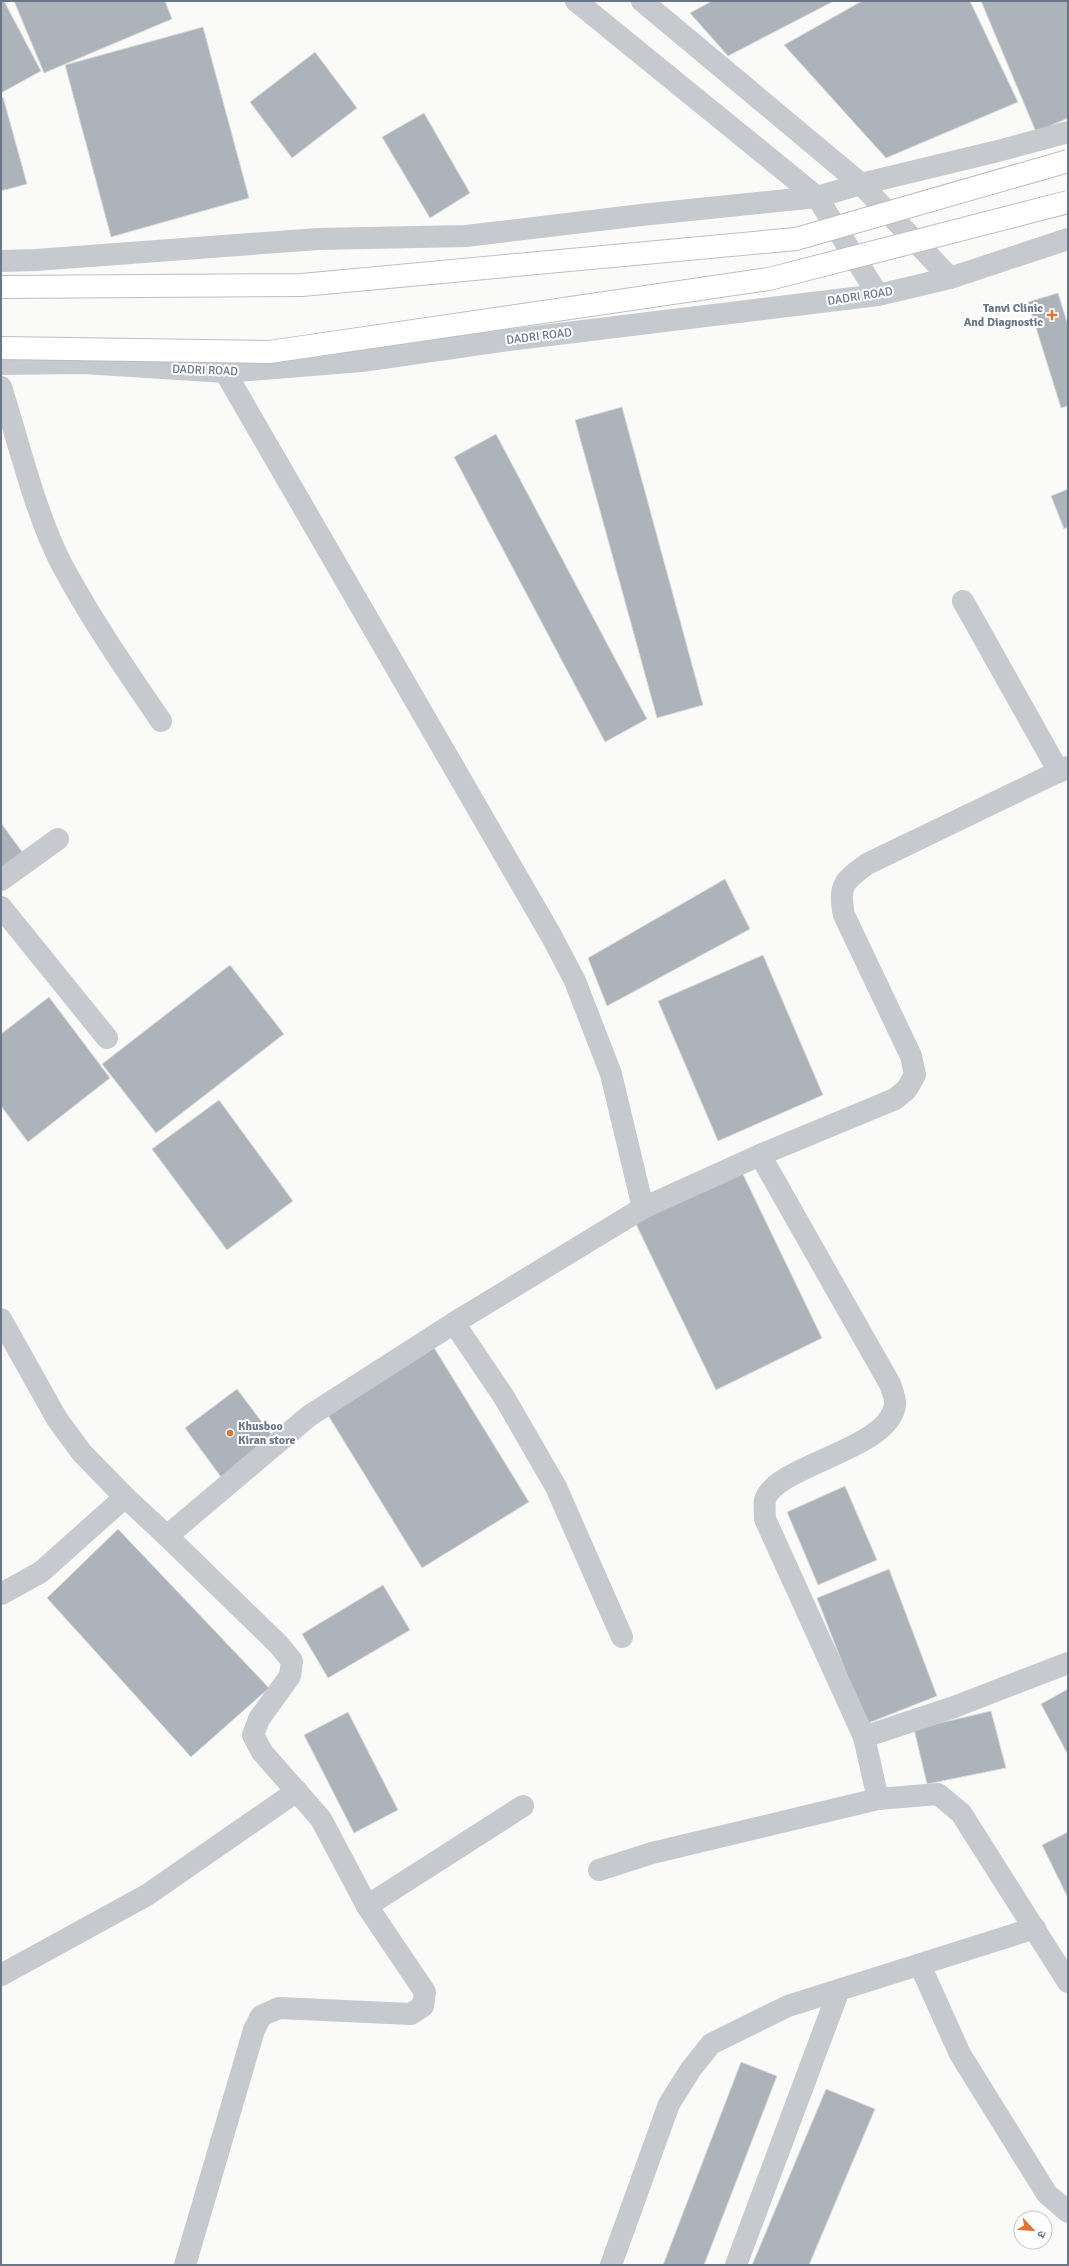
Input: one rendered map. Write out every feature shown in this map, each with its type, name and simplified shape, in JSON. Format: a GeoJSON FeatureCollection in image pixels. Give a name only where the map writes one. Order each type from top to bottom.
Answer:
{"type":"FeatureCollection","features":[{"type":"Feature","properties":{"kind":"main road"},"geometry":{"type":"LineString","coordinates":[[1,286],[302,285],[796,239],[1068,161]]}},
{"type":"Feature","properties":{"kind":"main road"},"geometry":{"type":"LineString","coordinates":[[1,348],[269,352],[769,280],[1068,202]]}},
{"type":"Feature","properties":{"kind":"street"},"geometry":{"type":"LineString","coordinates":[[576,1],[818,197],[878,295]]}},
{"type":"Feature","properties":{"kind":"street"},"geometry":{"type":"LineString","coordinates":[[642,1],[861,184],[950,278]]}},
{"type":"Feature","properties":{"kind":"street"},"geometry":{"type":"LineString","coordinates":[[1,261],[36,260],[318,239],[466,236],[641,215],[818,197],[861,184],[998,151],[1068,132]]}},
{"type":"Feature","properties":{"kind":"street","name":"DADRI ROAD"},"geometry":{"type":"LineString","coordinates":[[1,364],[84,363],[225,372],[362,361],[501,341],[878,295],[950,278],[1068,239]]}},
{"type":"Feature","properties":{"kind":"street"},"geometry":{"type":"LineString","coordinates":[[225,372],[548,930],[575,981],[611,1074],[643,1208]]}},
{"type":"Feature","properties":{"kind":"street"},"geometry":{"type":"LineString","coordinates":[[1,387],[42,517],[62,564],[112,651],[161,721]]}},
{"type":"Feature","properties":{"kind":"street"},"geometry":{"type":"LineString","coordinates":[[167,1536],[309,1416],[454,1323],[643,1208],[760,1154],[895,1099],[907,1089],[914,1075],[911,1056],[844,915],[840,896],[847,879],[867,864],[1063,770],[963,601]]}},
{"type":"Feature","properties":{"kind":"street"},"geometry":{"type":"LineString","coordinates":[[1,880],[58,839]]}},
{"type":"Feature","properties":{"kind":"street"},"geometry":{"type":"LineString","coordinates":[[1,907],[107,1038]]}},
{"type":"Feature","properties":{"kind":"street"},"geometry":{"type":"LineString","coordinates":[[760,1154],[890,1384],[896,1404],[891,1419],[874,1434],[778,1484],[765,1500],[765,1519],[864,1737],[878,1799]]}},
{"type":"Feature","properties":{"kind":"street"},"geometry":{"type":"LineString","coordinates":[[1,1319],[57,1419],[82,1453],[125,1497],[279,1645],[292,1661],[290,1676],[259,1719],[253,1736],[262,1752],[321,1819],[367,1906],[425,1992],[423,2006],[411,2014],[278,2008],[261,2016],[254,2030],[185,2265]]}},
{"type":"Feature","properties":{"kind":"street"},"geometry":{"type":"LineString","coordinates":[[454,1323],[504,1398],[556,1487],[622,1636]]}},
{"type":"Feature","properties":{"kind":"street"},"geometry":{"type":"LineString","coordinates":[[1,1594],[41,1572],[125,1497]]}},
{"type":"Feature","properties":{"kind":"street"},"geometry":{"type":"LineString","coordinates":[[864,1737],[954,1707],[1068,1663]]}},
{"type":"Feature","properties":{"kind":"street"},"geometry":{"type":"LineString","coordinates":[[1,1975],[148,1895],[297,1791]]}},
{"type":"Feature","properties":{"kind":"street"},"geometry":{"type":"LineString","coordinates":[[599,1870],[652,1853],[878,1799],[938,1794],[961,1814],[1068,1982]]}},
{"type":"Feature","properties":{"kind":"street"},"geometry":{"type":"LineString","coordinates":[[367,1906],[523,1806]]}},
{"type":"Feature","properties":{"kind":"street"},"geometry":{"type":"LineString","coordinates":[[611,2265],[669,2104],[691,2069],[711,2044],[788,2006],[1035,1928]]}},
{"type":"Feature","properties":{"kind":"street"},"geometry":{"type":"LineString","coordinates":[[920,1964],[960,2054],[1048,2194],[1068,2212]]}},
{"type":"Feature","properties":{"kind":"street"},"geometry":{"type":"LineString","coordinates":[[736,2265],[839,1990]]}},
{"type":"Feature","properties":{"kind":"building"},"geometry":{"type":"Polygon","coordinates":[[[1,1],[4,1],[41,71],[1,93],[1,1]]]}},
{"type":"Feature","properties":{"kind":"building"},"geometry":{"type":"Polygon","coordinates":[[[14,1],[165,1],[172,19],[44,73],[14,1]]]}},
{"type":"Feature","properties":{"kind":"building"},"geometry":{"type":"Polygon","coordinates":[[[712,1],[834,1],[728,56],[690,13],[712,1]]]}},
{"type":"Feature","properties":{"kind":"building"},"geometry":{"type":"Polygon","coordinates":[[[862,1],[970,1],[1018,102],[886,158],[784,45],[862,1]]]}},
{"type":"Feature","properties":{"kind":"building"},"geometry":{"type":"Polygon","coordinates":[[[981,1],[1068,1],[1068,118],[1036,132],[981,1]]]}},
{"type":"Feature","properties":{"kind":"building"},"geometry":{"type":"Polygon","coordinates":[[[203,27],[249,198],[111,237],[65,65],[203,27]]]}},
{"type":"Feature","properties":{"kind":"building"},"geometry":{"type":"Polygon","coordinates":[[[315,52],[357,108],[292,158],[250,102],[315,52]]]}},
{"type":"Feature","properties":{"kind":"building"},"geometry":{"type":"Polygon","coordinates":[[[3,97],[27,184],[1,191],[1,98],[3,97]]]}},
{"type":"Feature","properties":{"kind":"building"},"geometry":{"type":"Polygon","coordinates":[[[424,113],[470,193],[430,218],[382,137],[424,113]]]}},
{"type":"Feature","properties":{"kind":"building"},"geometry":{"type":"Polygon","coordinates":[[[1058,293],[1068,325],[1068,406],[1061,408],[1028,302],[1058,293]]]}},
{"type":"Feature","properties":{"kind":"building"},"geometry":{"type":"Polygon","coordinates":[[[622,407],[703,705],[657,718],[575,420],[622,407]]]}},
{"type":"Feature","properties":{"kind":"building"},"geometry":{"type":"Polygon","coordinates":[[[496,434],[647,719],[605,742],[454,457],[496,434]]]}},
{"type":"Feature","properties":{"kind":"building"},"geometry":{"type":"Polygon","coordinates":[[[1068,489],[1068,527],[1064,529],[1051,496],[1068,489]]]}},
{"type":"Feature","properties":{"kind":"building"},"geometry":{"type":"Polygon","coordinates":[[[1,823],[23,853],[1,869],[1,823]]]}},
{"type":"Feature","properties":{"kind":"building"},"geometry":{"type":"Polygon","coordinates":[[[725,879],[750,929],[607,1006],[588,958],[725,879]]]}},
{"type":"Feature","properties":{"kind":"building"},"geometry":{"type":"Polygon","coordinates":[[[763,955],[823,1095],[718,1141],[658,1001],[763,955]]]}},
{"type":"Feature","properties":{"kind":"building"},"geometry":{"type":"Polygon","coordinates":[[[230,965],[284,1034],[156,1133],[102,1064],[230,965]]]}},
{"type":"Feature","properties":{"kind":"building"},"geometry":{"type":"Polygon","coordinates":[[[49,997],[110,1078],[28,1142],[1,1106],[1,1034],[49,997]]]}},
{"type":"Feature","properties":{"kind":"building"},"geometry":{"type":"Polygon","coordinates":[[[219,1100],[293,1201],[227,1250],[152,1149],[219,1100]]]}},
{"type":"Feature","properties":{"kind":"building"},"geometry":{"type":"Polygon","coordinates":[[[739,1166],[822,1338],[716,1390],[633,1218],[739,1166]]]}},
{"type":"Feature","properties":{"kind":"building"},"geometry":{"type":"Polygon","coordinates":[[[430,1341],[529,1502],[422,1568],[323,1407],[430,1341]]]}},
{"type":"Feature","properties":{"kind":"building","name":"Khusboo Kiran store"},"geometry":{"type":"Polygon","coordinates":[[[237,1389],[274,1438],[221,1477],[185,1428],[237,1389]]]}},
{"type":"Feature","properties":{"kind":"building"},"geometry":{"type":"Polygon","coordinates":[[[845,1486],[877,1560],[818,1585],[787,1512],[845,1486]]]}},
{"type":"Feature","properties":{"kind":"building"},"geometry":{"type":"Polygon","coordinates":[[[118,1529],[269,1688],[191,1757],[47,1598],[118,1529]]]}},
{"type":"Feature","properties":{"kind":"building"},"geometry":{"type":"Polygon","coordinates":[[[889,1569],[937,1696],[866,1724],[817,1598],[889,1569]]]}},
{"type":"Feature","properties":{"kind":"building"},"geometry":{"type":"Polygon","coordinates":[[[383,1585],[410,1630],[328,1678],[302,1634],[383,1585]]]}},
{"type":"Feature","properties":{"kind":"building"},"geometry":{"type":"Polygon","coordinates":[[[1068,1689],[1068,1755],[1041,1704],[1068,1689]]]}},
{"type":"Feature","properties":{"kind":"building"},"geometry":{"type":"Polygon","coordinates":[[[991,1711],[1006,1768],[927,1784],[914,1729],[991,1711]]]}},
{"type":"Feature","properties":{"kind":"building"},"geometry":{"type":"Polygon","coordinates":[[[348,1712],[398,1810],[354,1833],[304,1735],[348,1712]]]}},
{"type":"Feature","properties":{"kind":"building"},"geometry":{"type":"Polygon","coordinates":[[[1068,1832],[1068,1898],[1042,1845],[1068,1832]]]}},
{"type":"Feature","properties":{"kind":"building"},"geometry":{"type":"Polygon","coordinates":[[[741,2062],[777,2076],[704,2265],[663,2265],[741,2062]]]}},
{"type":"Feature","properties":{"kind":"building"},"geometry":{"type":"Polygon","coordinates":[[[826,2089],[875,2109],[809,2265],[752,2265],[826,2089]]]}},
{"type":"Feature","properties":{"kind":"place","name":"Tanvi Clinic And Diagnostic"},"geometry":{"type":"Point","coordinates":[1052,315]}},
{"type":"Feature","properties":{"kind":"place","name":"Khusboo Kiran store"},"geometry":{"type":"Point","coordinates":[230,1433]}}]}
